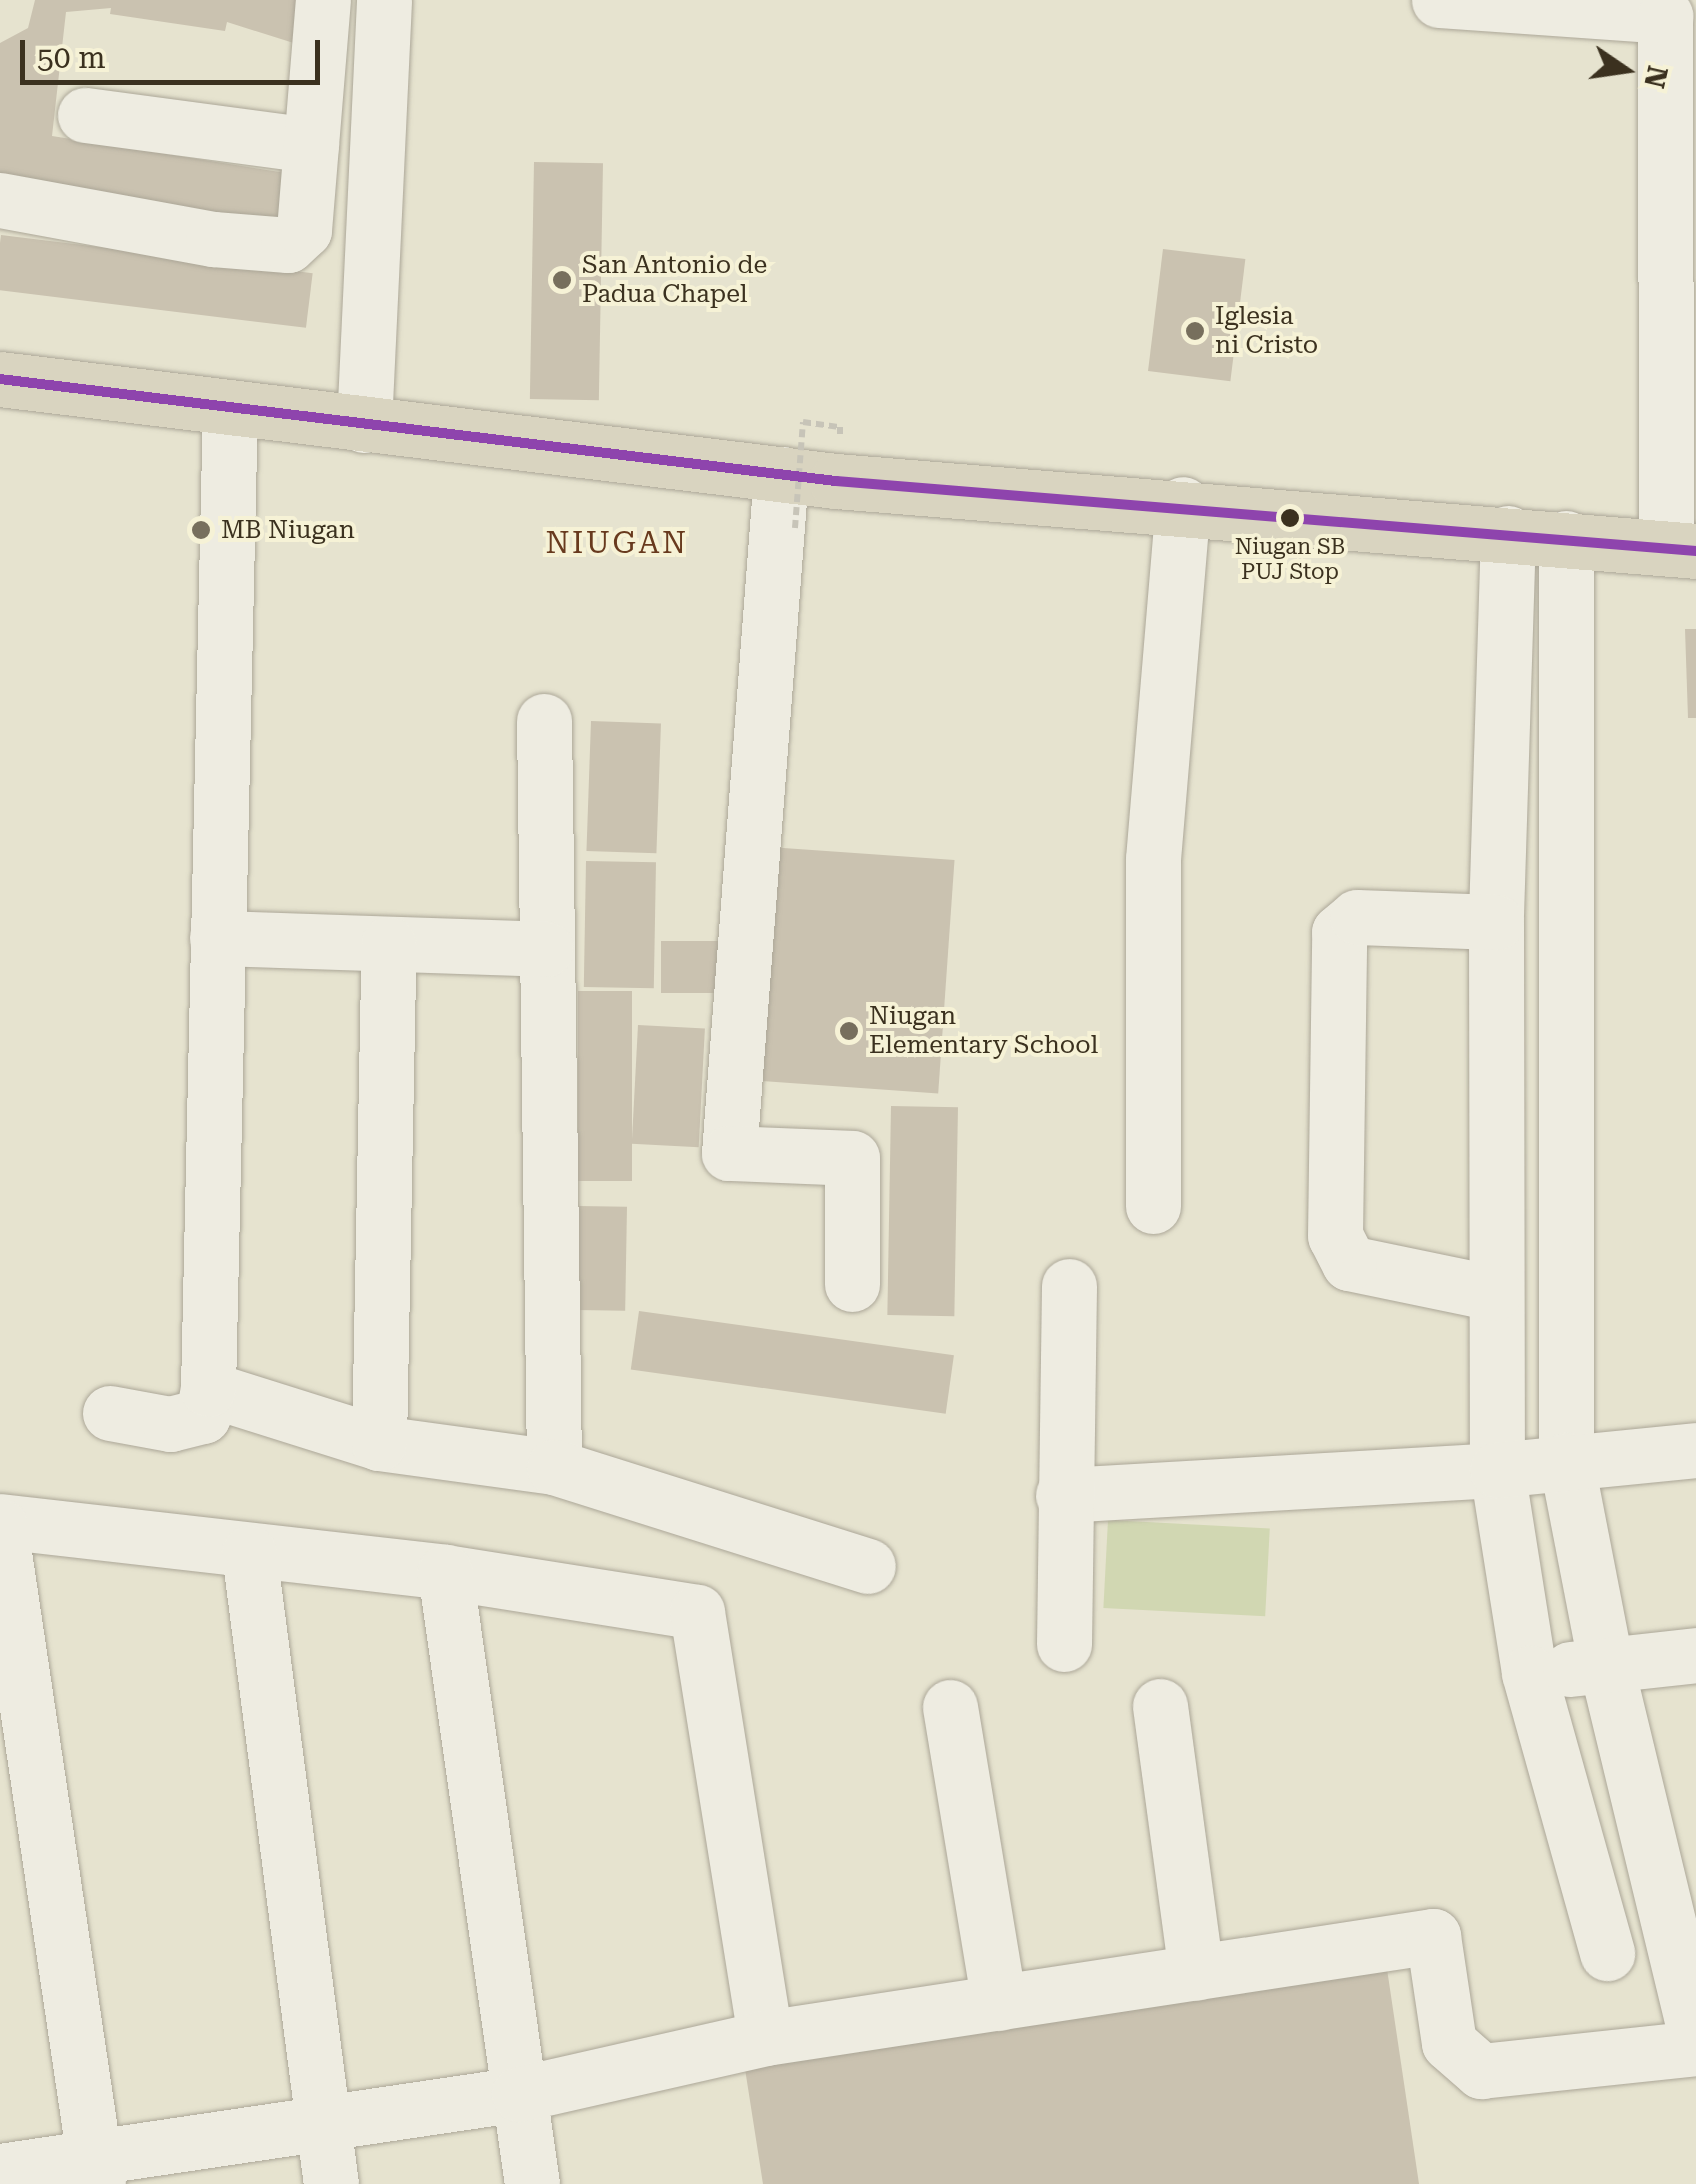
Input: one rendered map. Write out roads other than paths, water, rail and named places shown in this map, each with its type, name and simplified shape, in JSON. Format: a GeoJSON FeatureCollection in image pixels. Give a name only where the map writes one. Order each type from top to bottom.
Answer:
{"type":"FeatureCollection","features":[{"type":"Feature","properties":{"kind":"highway"},"geometry":{"type":"LineString","coordinates":[[0,378],[781,474],[1183,504],[1681,549]]}},
{"type":"Feature","properties":{"kind":"street"},"geometry":{"type":"LineString","coordinates":[[0,200],[213,239],[288,245],[304,230],[323,0]]}},
{"type":"Feature","properties":{"kind":"street"},"geometry":{"type":"LineString","coordinates":[[364,425],[384,0]]}},
{"type":"Feature","properties":{"kind":"street"},"geometry":{"type":"LineString","coordinates":[[1439,0],[1531,3],[1665,16],[1681,549]]}},
{"type":"Feature","properties":{"kind":"street"},"geometry":{"type":"LineString","coordinates":[[85,115],[311,144]]}},
{"type":"Feature","properties":{"kind":"street"},"geometry":{"type":"LineString","coordinates":[[110,1413],[170,1424],[203,1416],[208,1389],[230,408]]}},
{"type":"Feature","properties":{"kind":"street"},"geometry":{"type":"LineString","coordinates":[[781,474],[729,1153],[852,1158],[852,1284]]}},
{"type":"Feature","properties":{"kind":"street"},"geometry":{"type":"LineString","coordinates":[[1153,1206],[1153,860],[1183,504]]}},
{"type":"Feature","properties":{"kind":"street"},"geometry":{"type":"LineString","coordinates":[[1508,533],[1496,922],[1497,1470],[1528,1673],[1580,1866],[1608,1953]]}},
{"type":"Feature","properties":{"kind":"street"},"geometry":{"type":"LineString","coordinates":[[1566,538],[1566,1460],[1606,1666],[1675,1857],[1693,2006]]}},
{"type":"Feature","properties":{"kind":"street"},"geometry":{"type":"LineString","coordinates":[[544,721],[554,1468]]}},
{"type":"Feature","properties":{"kind":"street"},"geometry":{"type":"LineString","coordinates":[[1494,1293],[1349,1263],[1335,1236],[1339,932],[1357,917],[1496,922]]}},
{"type":"Feature","properties":{"kind":"street"},"geometry":{"type":"LineString","coordinates":[[216,938],[546,948]]}},
{"type":"Feature","properties":{"kind":"street"},"geometry":{"type":"LineString","coordinates":[[379,1443],[388,944]]}},
{"type":"Feature","properties":{"kind":"street"},"geometry":{"type":"LineString","coordinates":[[1064,1644],[1062,1496],[1070,1286]]}},
{"type":"Feature","properties":{"kind":"street"},"geometry":{"type":"LineString","coordinates":[[208,1389],[379,1443],[554,1468],[868,1566]]}},
{"type":"Feature","properties":{"kind":"street"},"geometry":{"type":"LineString","coordinates":[[1062,1496],[1497,1470],[1566,1460],[1696,1450]]}},
{"type":"Feature","properties":{"kind":"street"},"geometry":{"type":"LineString","coordinates":[[96,2170],[0,1523],[248,1554],[445,1572],[697,1612],[765,2038]]}},
{"type":"Feature","properties":{"kind":"street"},"geometry":{"type":"LineString","coordinates":[[248,1554],[330,2184]]}},
{"type":"Feature","properties":{"kind":"street"},"geometry":{"type":"LineString","coordinates":[[445,1572],[532,2184]]}},
{"type":"Feature","properties":{"kind":"street"},"geometry":{"type":"LineString","coordinates":[[1528,1673],[1696,1654]]}},
{"type":"Feature","properties":{"kind":"street"},"geometry":{"type":"LineString","coordinates":[[1160,1706],[1196,1973]]}},
{"type":"Feature","properties":{"kind":"street"},"geometry":{"type":"LineString","coordinates":[[950,1707],[999,2002]]}},
{"type":"Feature","properties":{"kind":"street"},"geometry":{"type":"LineString","coordinates":[[1580,1866],[1675,1857]]}},
{"type":"Feature","properties":{"kind":"street"},"geometry":{"type":"LineString","coordinates":[[0,2171],[96,2170],[324,2123],[519,2094],[765,2038],[1433,1936],[1449,2043],[1482,2072],[1696,2048]]}},
{"type":"Feature","properties":{"kind":"place","name":"San Antonio de Padua Chapel"},"geometry":{"type":"Point","coordinates":[562,280]}},
{"type":"Feature","properties":{"kind":"place","name":"Iglesia ni Cristo"},"geometry":{"type":"Point","coordinates":[1195,331]}},
{"type":"Feature","properties":{"kind":"place","name":"Niugan SB PUJ Stop"},"geometry":{"type":"Point","coordinates":[1290,518]}},
{"type":"Feature","properties":{"kind":"place","name":"MB Niugan"},"geometry":{"type":"Point","coordinates":[201,530]}},
{"type":"Feature","properties":{"kind":"place","name":"Niugan Elementary School"},"geometry":{"type":"Point","coordinates":[849,1031]}},
{"type":"Feature","properties":{"kind":"district","name":"NIUGAN"},"geometry":{"type":"Point","coordinates":[617,543]}}]}
